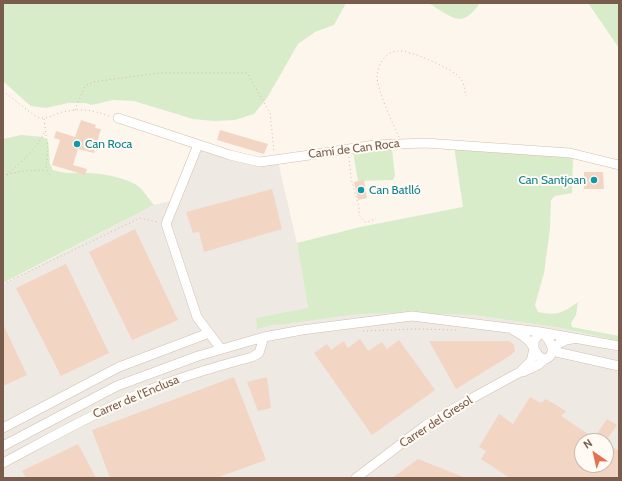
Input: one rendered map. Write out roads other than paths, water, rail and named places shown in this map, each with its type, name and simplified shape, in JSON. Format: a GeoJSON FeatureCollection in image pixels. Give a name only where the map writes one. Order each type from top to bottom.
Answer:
{"type":"FeatureCollection","features":[{"type":"Feature","properties":{"kind":"street","name":"Camí de Can Roca"},"geometry":{"type":"LineString","coordinates":[[118,118],[198,145],[260,162],[374,144],[438,143],[570,152],[619,165]]}},
{"type":"Feature","properties":{"kind":"street"},"geometry":{"type":"LineString","coordinates":[[198,145],[166,224],[197,317],[221,349]]}},
{"type":"Feature","properties":{"kind":"street"},"geometry":{"type":"LineString","coordinates":[[3,446],[117,386],[221,349],[264,337],[302,330],[412,316],[540,332],[619,346]]}},
{"type":"Feature","properties":{"kind":"street"},"geometry":{"type":"LineString","coordinates":[[508,328],[528,340],[539,357],[545,359]]}},
{"type":"Feature","properties":{"kind":"street"},"geometry":{"type":"LineString","coordinates":[[520,372],[531,361],[534,341],[540,332]]}},
{"type":"Feature","properties":{"kind":"street"},"geometry":{"type":"LineString","coordinates":[[540,332],[548,339],[552,351],[619,366]]}},
{"type":"Feature","properties":{"kind":"street"},"geometry":{"type":"LineString","coordinates":[[3,428],[119,367],[209,333]]}},
{"type":"Feature","properties":{"kind":"street","name":"Carrer de l'Enclusa"},"geometry":{"type":"LineString","coordinates":[[3,463],[81,421],[140,393],[186,376],[252,357],[259,353],[264,337]]}},
{"type":"Feature","properties":{"kind":"street","name":"Carrer del Gresol"},"geometry":{"type":"LineString","coordinates":[[356,478],[426,425],[520,372],[542,363],[549,357],[558,343],[574,338]]}},
{"type":"Feature","properties":{"kind":"place","name":"Can Roca"},"geometry":{"type":"Point","coordinates":[77,144]}},
{"type":"Feature","properties":{"kind":"place","name":"Can Santjoan"},"geometry":{"type":"Point","coordinates":[594,180]}},
{"type":"Feature","properties":{"kind":"place","name":"Can Batlló"},"geometry":{"type":"Point","coordinates":[361,190]}}]}
